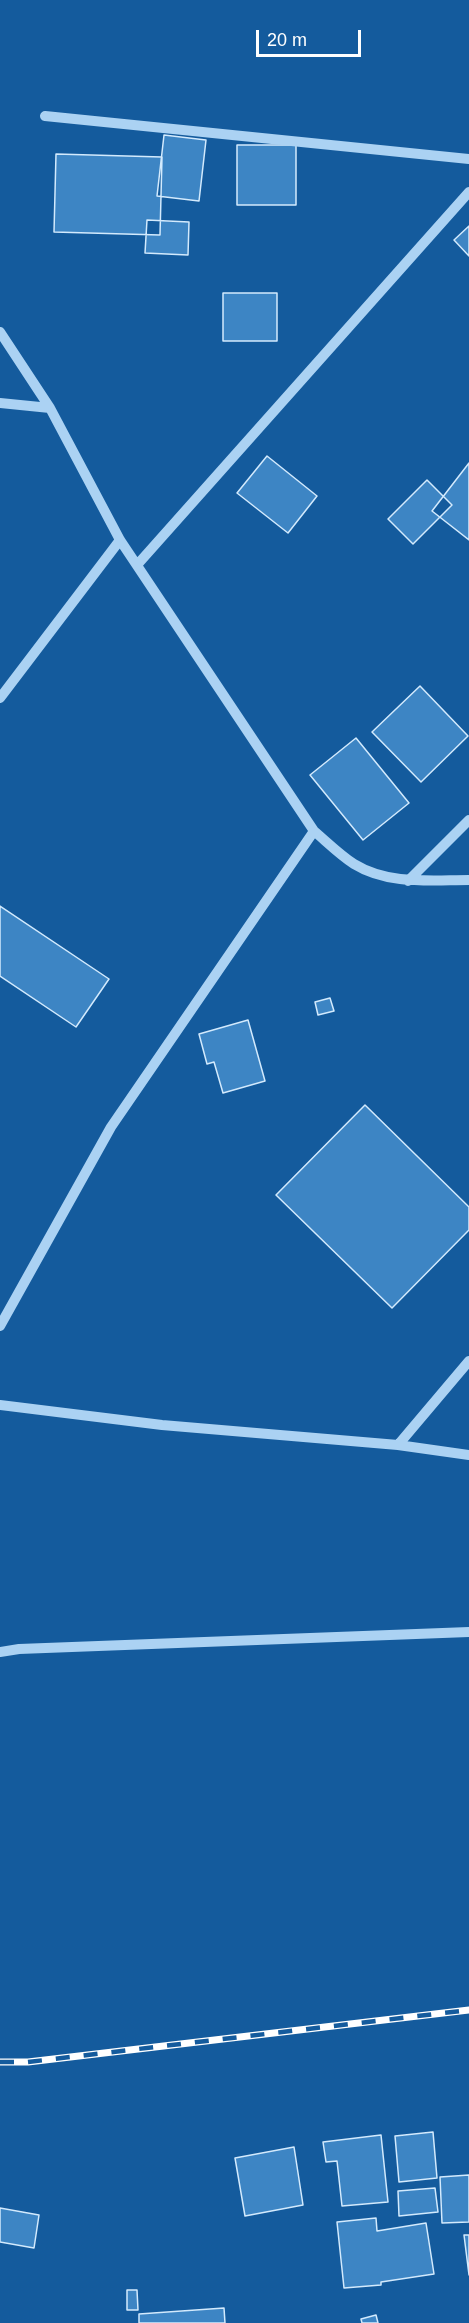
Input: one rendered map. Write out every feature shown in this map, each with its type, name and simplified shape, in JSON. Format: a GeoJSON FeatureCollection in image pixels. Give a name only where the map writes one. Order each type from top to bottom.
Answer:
{"type":"FeatureCollection","features":[{"type":"Feature","properties":{"kind":"street"},"geometry":{"type":"LineString","coordinates":[[45,116],[469,159]]}},
{"type":"Feature","properties":{"kind":"street"},"geometry":{"type":"LineString","coordinates":[[137,565],[469,192]]}},
{"type":"Feature","properties":{"kind":"street"},"geometry":{"type":"LineString","coordinates":[[0,332],[50,408],[120,540],[314,831],[354,864],[377,874],[408,881],[469,879]]}},
{"type":"Feature","properties":{"kind":"street"},"geometry":{"type":"LineString","coordinates":[[0,403],[50,408]]}},
{"type":"Feature","properties":{"kind":"street"},"geometry":{"type":"LineString","coordinates":[[0,698],[120,540]]}},
{"type":"Feature","properties":{"kind":"street"},"geometry":{"type":"LineString","coordinates":[[408,881],[469,820]]}},
{"type":"Feature","properties":{"kind":"street"},"geometry":{"type":"LineString","coordinates":[[0,1326],[111,1127],[314,831]]}},
{"type":"Feature","properties":{"kind":"street"},"geometry":{"type":"LineString","coordinates":[[398,1445],[469,1361]]}},
{"type":"Feature","properties":{"kind":"street"},"geometry":{"type":"LineString","coordinates":[[0,1405],[162,1425],[398,1445],[469,1455]]}},
{"type":"Feature","properties":{"kind":"street"},"geometry":{"type":"LineString","coordinates":[[0,1652],[19,1649],[469,1632]]}},
{"type":"Feature","properties":{"kind":"building"},"geometry":{"type":"Polygon","coordinates":[[[164,135],[206,140],[199,201],[157,196],[164,135]]]}},
{"type":"Feature","properties":{"kind":"building"},"geometry":{"type":"Polygon","coordinates":[[[237,145],[296,145],[296,205],[237,205],[237,145]]]}},
{"type":"Feature","properties":{"kind":"building"},"geometry":{"type":"Polygon","coordinates":[[[56,154],[162,157],[160,235],[54,232],[56,154]]]}},
{"type":"Feature","properties":{"kind":"building"},"geometry":{"type":"Polygon","coordinates":[[[147,220],[189,222],[188,255],[145,253],[147,220]]]}},
{"type":"Feature","properties":{"kind":"building"},"geometry":{"type":"Polygon","coordinates":[[[469,226],[469,256],[454,240],[469,226]]]}},
{"type":"Feature","properties":{"kind":"building"},"geometry":{"type":"Polygon","coordinates":[[[223,293],[277,293],[277,341],[223,341],[223,293]]]}},
{"type":"Feature","properties":{"kind":"building"},"geometry":{"type":"Polygon","coordinates":[[[267,456],[317,496],[288,533],[237,493],[267,456]]]}},
{"type":"Feature","properties":{"kind":"building"},"geometry":{"type":"Polygon","coordinates":[[[469,463],[469,540],[432,511],[469,463]]]}},
{"type":"Feature","properties":{"kind":"building"},"geometry":{"type":"Polygon","coordinates":[[[427,480],[452,505],[413,544],[388,519],[427,480]]]}},
{"type":"Feature","properties":{"kind":"building"},"geometry":{"type":"Polygon","coordinates":[[[420,686],[468,736],[421,782],[372,732],[420,686]]]}},
{"type":"Feature","properties":{"kind":"building"},"geometry":{"type":"Polygon","coordinates":[[[356,738],[409,803],[363,840],[310,775],[356,738]]]}},
{"type":"Feature","properties":{"kind":"building"},"geometry":{"type":"Polygon","coordinates":[[[0,906],[109,979],[76,1027],[0,976],[0,906]]]}},
{"type":"Feature","properties":{"kind":"building"},"geometry":{"type":"Polygon","coordinates":[[[330,998],[334,1011],[318,1015],[315,1002],[330,998]]]}},
{"type":"Feature","properties":{"kind":"building"},"geometry":{"type":"Polygon","coordinates":[[[248,1020],[265,1081],[223,1093],[214,1062],[207,1064],[199,1034],[248,1020]]]}},
{"type":"Feature","properties":{"kind":"building"},"geometry":{"type":"Polygon","coordinates":[[[365,1105],[469,1207],[469,1230],[392,1308],[276,1195],[365,1105]]]}},
{"type":"Feature","properties":{"kind":"building"},"geometry":{"type":"Polygon","coordinates":[[[433,2132],[437,2178],[399,2182],[395,2136],[433,2132]]]}},
{"type":"Feature","properties":{"kind":"building"},"geometry":{"type":"Polygon","coordinates":[[[381,2135],[388,2202],[342,2206],[337,2161],[326,2162],[323,2142],[381,2135]]]}},
{"type":"Feature","properties":{"kind":"building"},"geometry":{"type":"Polygon","coordinates":[[[294,2147],[303,2205],[245,2216],[235,2158],[294,2147]]]}},
{"type":"Feature","properties":{"kind":"building"},"geometry":{"type":"Polygon","coordinates":[[[469,2175],[469,2222],[442,2223],[440,2177],[469,2175]]]}},
{"type":"Feature","properties":{"kind":"building"},"geometry":{"type":"Polygon","coordinates":[[[435,2188],[438,2212],[399,2216],[398,2191],[435,2188]]]}},
{"type":"Feature","properties":{"kind":"building"},"geometry":{"type":"Polygon","coordinates":[[[0,2208],[39,2215],[34,2248],[0,2242],[0,2208]]]}},
{"type":"Feature","properties":{"kind":"building"},"geometry":{"type":"Polygon","coordinates":[[[376,2218],[377,2231],[426,2223],[434,2274],[381,2282],[381,2285],[344,2288],[337,2222],[376,2218]]]}},
{"type":"Feature","properties":{"kind":"building"},"geometry":{"type":"Polygon","coordinates":[[[464,2235],[469,2235],[469,2275],[464,2235]]]}},
{"type":"Feature","properties":{"kind":"building"},"geometry":{"type":"Polygon","coordinates":[[[127,2290],[137,2290],[138,2310],[127,2310],[127,2290]]]}},
{"type":"Feature","properties":{"kind":"building"},"geometry":{"type":"Polygon","coordinates":[[[224,2308],[225,2323],[139,2323],[139,2314],[224,2308]]]}},
{"type":"Feature","properties":{"kind":"building"},"geometry":{"type":"Polygon","coordinates":[[[376,2315],[378,2323],[362,2323],[361,2319],[376,2315]]]}},
{"type":"Feature","properties":{"kind":"railway"},"geometry":{"type":"LineString","coordinates":[[0,2062],[28,2062],[469,2010]]}}]}
